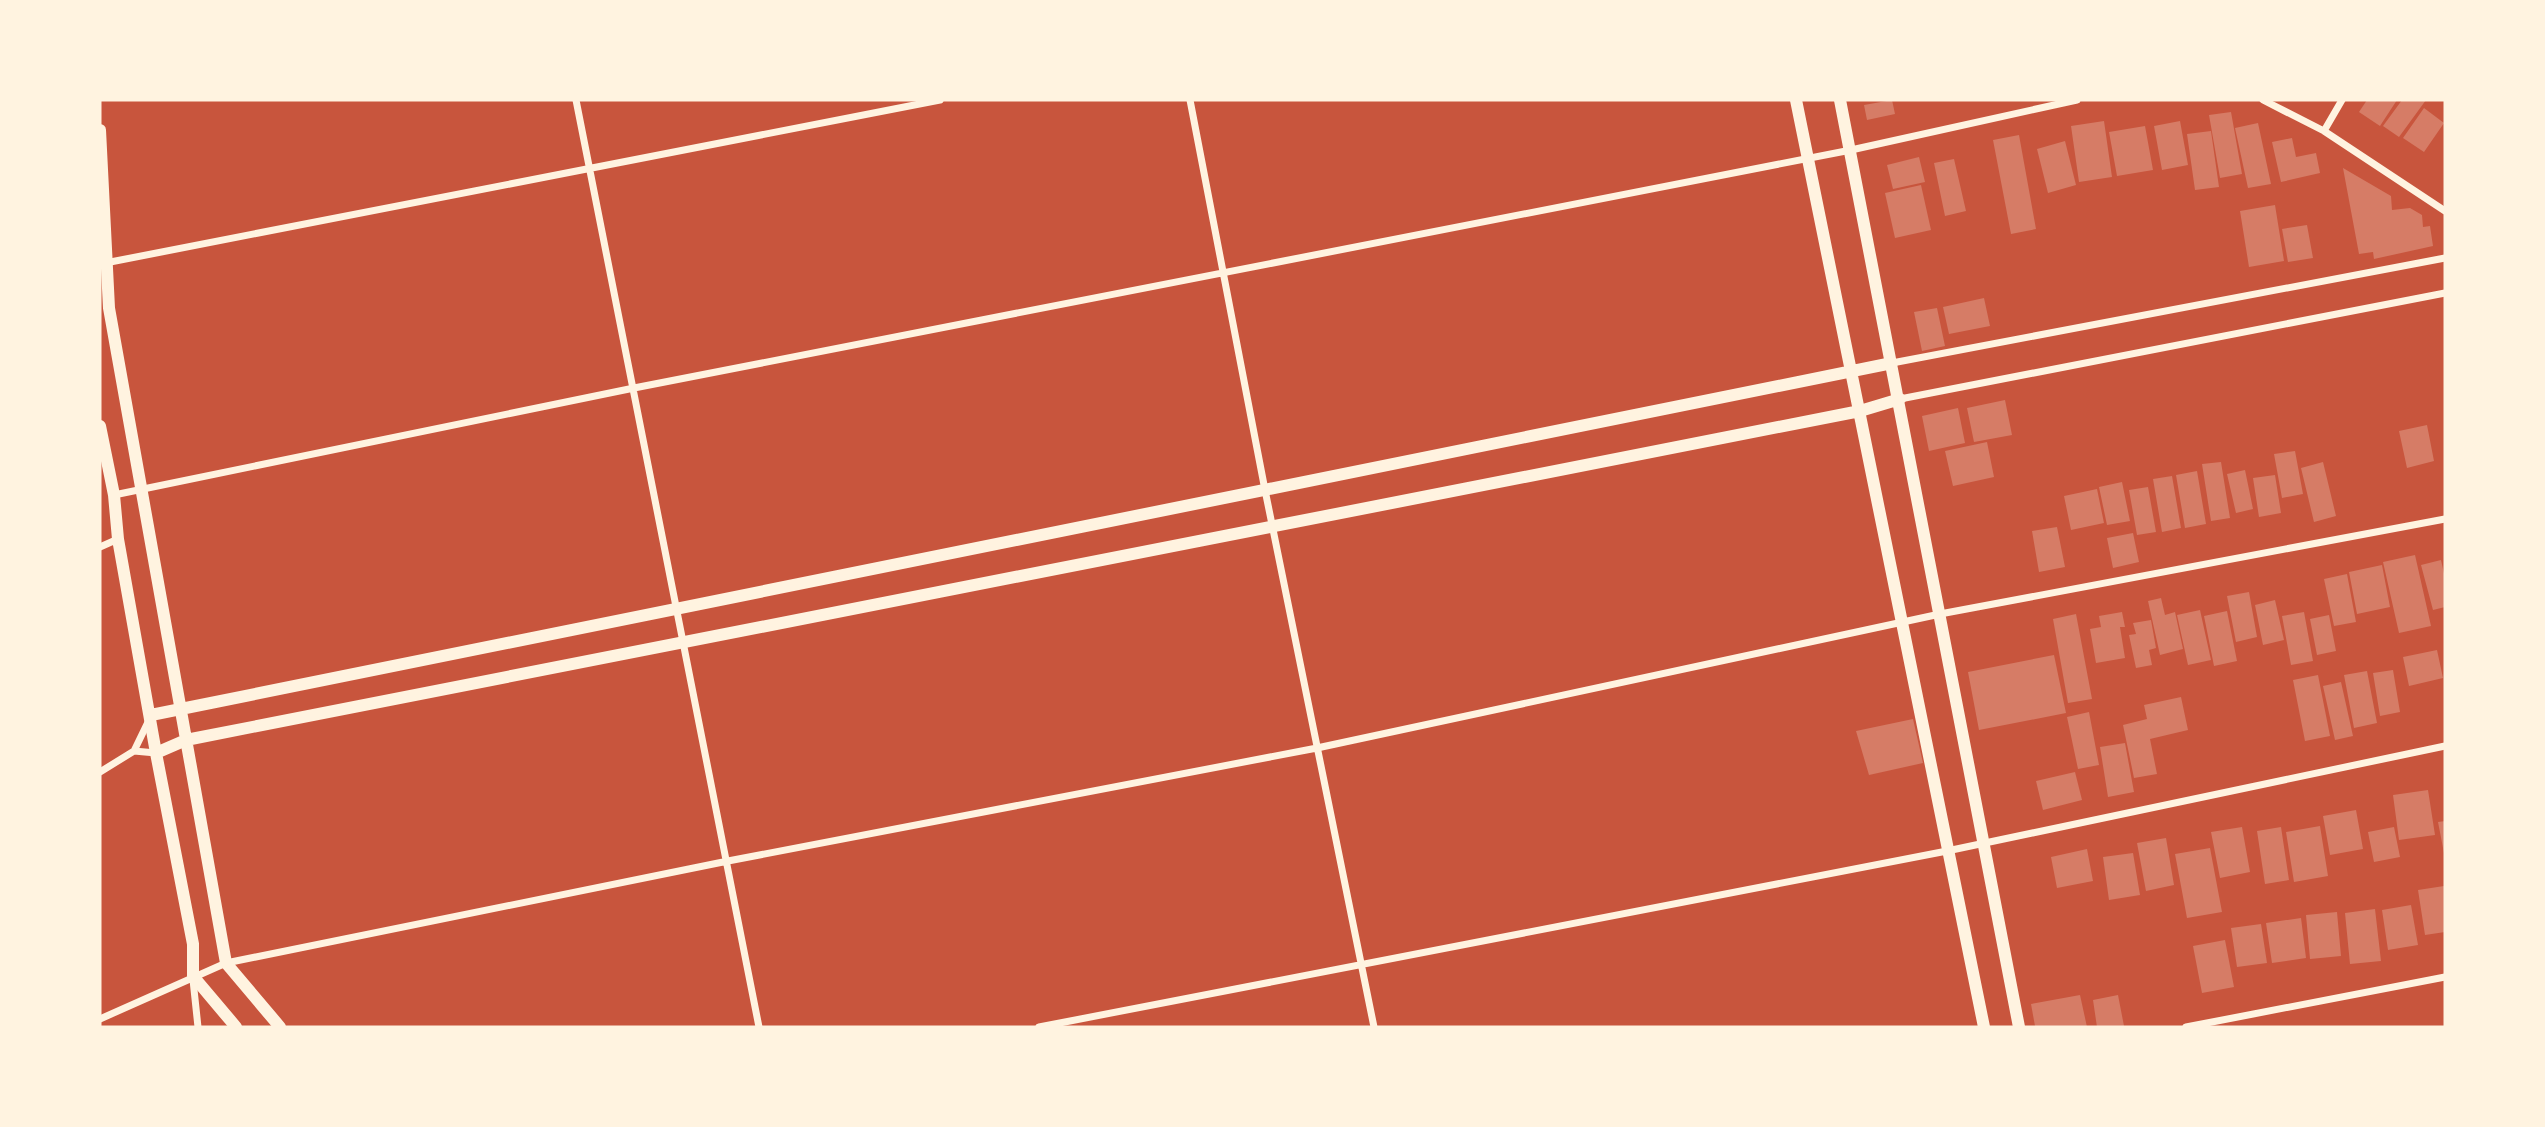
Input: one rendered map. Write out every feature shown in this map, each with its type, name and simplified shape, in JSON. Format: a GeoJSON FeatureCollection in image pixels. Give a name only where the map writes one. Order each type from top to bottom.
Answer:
{"type":"FeatureCollection","features":[{"type":"Feature","properties":{"kind":"street"},"geometry":{"type":"LineString","coordinates":[[576,100],[759,1027]]}},
{"type":"Feature","properties":{"kind":"street"},"geometry":{"type":"LineString","coordinates":[[102,263],[940,100]]}},
{"type":"Feature","properties":{"kind":"street"},"geometry":{"type":"LineString","coordinates":[[1190,100],[1265,490],[1374,1027]]}},
{"type":"Feature","properties":{"kind":"street"},"geometry":{"type":"LineString","coordinates":[[1796,100],[1984,1027]]}},
{"type":"Feature","properties":{"kind":"street"},"geometry":{"type":"LineString","coordinates":[[1840,100],[2020,1027]]}},
{"type":"Feature","properties":{"kind":"street"},"geometry":{"type":"LineString","coordinates":[[114,495],[634,388],[1808,159],[2077,100]]}},
{"type":"Feature","properties":{"kind":"street"},"geometry":{"type":"LineString","coordinates":[[2263,100],[2324,131],[2445,211]]}},
{"type":"Feature","properties":{"kind":"street"},"geometry":{"type":"LineString","coordinates":[[2324,131],[2342,100]]}},
{"type":"Feature","properties":{"kind":"street"},"geometry":{"type":"LineString","coordinates":[[100,130],[102,263],[226,963],[280,1027]]}},
{"type":"Feature","properties":{"kind":"street"},"geometry":{"type":"LineString","coordinates":[[100,772],[134,751],[151,715],[181,707],[1850,371],[2445,258]]}},
{"type":"Feature","properties":{"kind":"street"},"geometry":{"type":"LineString","coordinates":[[134,751],[156,753],[186,740],[1860,411],[1900,399],[2445,293]]}},
{"type":"Feature","properties":{"kind":"street"},"geometry":{"type":"LineString","coordinates":[[100,426],[114,495],[118,539],[156,753],[194,944],[193,976],[198,1027]]}},
{"type":"Feature","properties":{"kind":"street"},"geometry":{"type":"LineString","coordinates":[[100,1019],[226,963],[728,861],[1317,748],[1940,614],[2445,519]]}},
{"type":"Feature","properties":{"kind":"street"},"geometry":{"type":"LineString","coordinates":[[100,547],[118,539]]}},
{"type":"Feature","properties":{"kind":"street"},"geometry":{"type":"LineString","coordinates":[[1039,1027],[1947,851],[2445,746]]}},
{"type":"Feature","properties":{"kind":"street"},"geometry":{"type":"LineString","coordinates":[[193,976],[236,1027]]}},
{"type":"Feature","properties":{"kind":"street"},"geometry":{"type":"LineString","coordinates":[[2186,1027],[2445,977]]}},
{"type":"Feature","properties":{"kind":"building"},"geometry":{"type":"Polygon","coordinates":[[[1892,100],[1895,114],[1867,120],[1864,105],[1892,100]]]}},
{"type":"Feature","properties":{"kind":"building"},"geometry":{"type":"Polygon","coordinates":[[[2367,100],[2397,100],[2380,126],[2359,112],[2367,100]]]}},
{"type":"Feature","properties":{"kind":"building"},"geometry":{"type":"Polygon","coordinates":[[[2402,100],[2426,100],[2399,137],[2383,126],[2402,100]]]}},
{"type":"Feature","properties":{"kind":"building"},"geometry":{"type":"Polygon","coordinates":[[[2424,108],[2444,123],[2424,152],[2403,138],[2424,108]]]}},
{"type":"Feature","properties":{"kind":"building"},"geometry":{"type":"Polygon","coordinates":[[[2231,112],[2242,174],[2220,178],[2209,115],[2231,112]]]}},
{"type":"Feature","properties":{"kind":"building"},"geometry":{"type":"Polygon","coordinates":[[[2104,121],[2112,177],[2079,182],[2071,126],[2104,121]]]}},
{"type":"Feature","properties":{"kind":"building"},"geometry":{"type":"Polygon","coordinates":[[[2180,121],[2188,165],[2162,170],[2154,126],[2180,121]]]}},
{"type":"Feature","properties":{"kind":"building"},"geometry":{"type":"Polygon","coordinates":[[[2258,123],[2271,184],[2248,188],[2235,128],[2258,123]]]}},
{"type":"Feature","properties":{"kind":"building"},"geometry":{"type":"Polygon","coordinates":[[[2145,126],[2153,170],[2117,176],[2109,132],[2145,126]]]}},
{"type":"Feature","properties":{"kind":"building"},"geometry":{"type":"Polygon","coordinates":[[[2211,131],[2219,187],[2195,190],[2187,134],[2211,131]]]}},
{"type":"Feature","properties":{"kind":"building"},"geometry":{"type":"Polygon","coordinates":[[[2019,135],[2036,229],[2011,234],[1993,140],[2019,135]]]}},
{"type":"Feature","properties":{"kind":"building"},"geometry":{"type":"Polygon","coordinates":[[[2292,138],[2296,157],[2316,153],[2320,173],[2281,182],[2272,142],[2292,138]]]}},
{"type":"Feature","properties":{"kind":"building"},"geometry":{"type":"Polygon","coordinates":[[[2065,141],[2076,185],[2048,193],[2037,149],[2065,141]]]}},
{"type":"Feature","properties":{"kind":"building"},"geometry":{"type":"Polygon","coordinates":[[[1919,157],[1925,182],[1893,189],[1887,165],[1919,157]]]}},
{"type":"Feature","properties":{"kind":"building"},"geometry":{"type":"Polygon","coordinates":[[[1954,159],[1966,211],[1945,216],[1934,163],[1954,159]]]}},
{"type":"Feature","properties":{"kind":"building"},"geometry":{"type":"Polygon","coordinates":[[[2343,168],[2391,196],[2392,210],[2410,208],[2422,215],[2423,227],[2430,226],[2433,246],[2374,259],[2373,252],[2359,254],[2343,168]]]}},
{"type":"Feature","properties":{"kind":"building"},"geometry":{"type":"Polygon","coordinates":[[[1921,185],[1931,230],[1895,238],[1885,193],[1921,185]]]}},
{"type":"Feature","properties":{"kind":"building"},"geometry":{"type":"Polygon","coordinates":[[[2275,205],[2284,261],[2249,267],[2240,211],[2275,205]]]}},
{"type":"Feature","properties":{"kind":"building"},"geometry":{"type":"Polygon","coordinates":[[[2307,225],[2313,258],[2288,262],[2282,229],[2307,225]]]}},
{"type":"Feature","properties":{"kind":"building"},"geometry":{"type":"Polygon","coordinates":[[[1984,298],[1990,326],[1949,334],[1943,307],[1984,298]]]}},
{"type":"Feature","properties":{"kind":"building"},"geometry":{"type":"Polygon","coordinates":[[[1937,308],[1945,346],[1922,351],[1914,312],[1937,308]]]}},
{"type":"Feature","properties":{"kind":"building"},"geometry":{"type":"Polygon","coordinates":[[[2005,400],[2012,435],[1974,442],[1967,408],[2005,400]]]}},
{"type":"Feature","properties":{"kind":"building"},"geometry":{"type":"Polygon","coordinates":[[[1958,408],[1965,443],[1929,451],[1922,416],[1958,408]]]}},
{"type":"Feature","properties":{"kind":"building"},"geometry":{"type":"Polygon","coordinates":[[[2427,425],[2434,461],[2407,468],[2399,431],[2427,425]]]}},
{"type":"Feature","properties":{"kind":"building"},"geometry":{"type":"Polygon","coordinates":[[[1987,442],[1994,477],[1953,486],[1945,451],[1987,442]]]}},
{"type":"Feature","properties":{"kind":"building"},"geometry":{"type":"Polygon","coordinates":[[[2295,451],[2303,494],[2282,498],[2274,454],[2295,451]]]}},
{"type":"Feature","properties":{"kind":"building"},"geometry":{"type":"Polygon","coordinates":[[[2221,462],[2230,518],[2211,521],[2202,464],[2221,462]]]}},
{"type":"Feature","properties":{"kind":"building"},"geometry":{"type":"Polygon","coordinates":[[[2323,462],[2336,516],[2314,522],[2301,468],[2323,462]]]}},
{"type":"Feature","properties":{"kind":"building"},"geometry":{"type":"Polygon","coordinates":[[[2245,470],[2253,509],[2236,513],[2227,474],[2245,470]]]}},
{"type":"Feature","properties":{"kind":"building"},"geometry":{"type":"Polygon","coordinates":[[[2197,471],[2206,524],[2185,528],[2176,475],[2197,471]]]}},
{"type":"Feature","properties":{"kind":"building"},"geometry":{"type":"Polygon","coordinates":[[[2275,475],[2281,513],[2259,517],[2253,478],[2275,475]]]}},
{"type":"Feature","properties":{"kind":"building"},"geometry":{"type":"Polygon","coordinates":[[[2172,476],[2181,528],[2162,532],[2153,479],[2172,476]]]}},
{"type":"Feature","properties":{"kind":"building"},"geometry":{"type":"Polygon","coordinates":[[[2122,482],[2130,521],[2107,525],[2099,487],[2122,482]]]}},
{"type":"Feature","properties":{"kind":"building"},"geometry":{"type":"Polygon","coordinates":[[[2148,487],[2156,532],[2137,535],[2129,490],[2148,487]]]}},
{"type":"Feature","properties":{"kind":"building"},"geometry":{"type":"Polygon","coordinates":[[[2097,489],[2104,523],[2071,530],[2064,496],[2097,489]]]}},
{"type":"Feature","properties":{"kind":"building"},"geometry":{"type":"Polygon","coordinates":[[[2057,527],[2065,567],[2039,572],[2032,531],[2057,527]]]}},
{"type":"Feature","properties":{"kind":"building"},"geometry":{"type":"Polygon","coordinates":[[[2133,533],[2139,562],[2113,568],[2107,538],[2133,533]]]}},
{"type":"Feature","properties":{"kind":"building"},"geometry":{"type":"Polygon","coordinates":[[[2415,555],[2431,626],[2399,633],[2383,562],[2415,555]]]}},
{"type":"Feature","properties":{"kind":"building"},"geometry":{"type":"Polygon","coordinates":[[[2441,560],[2445,578],[2445,607],[2433,610],[2421,565],[2441,560]]]}},
{"type":"Feature","properties":{"kind":"building"},"geometry":{"type":"Polygon","coordinates":[[[2382,565],[2390,607],[2357,614],[2349,572],[2382,565]]]}},
{"type":"Feature","properties":{"kind":"building"},"geometry":{"type":"Polygon","coordinates":[[[2347,574],[2356,622],[2334,626],[2324,579],[2347,574]]]}},
{"type":"Feature","properties":{"kind":"building"},"geometry":{"type":"Polygon","coordinates":[[[2249,592],[2257,637],[2236,642],[2227,596],[2249,592]]]}},
{"type":"Feature","properties":{"kind":"building"},"geometry":{"type":"Polygon","coordinates":[[[2161,598],[2165,615],[2175,612],[2183,649],[2160,655],[2148,601],[2161,598]]]}},
{"type":"Feature","properties":{"kind":"building"},"geometry":{"type":"Polygon","coordinates":[[[2275,600],[2284,640],[2263,645],[2255,605],[2275,600]]]}},
{"type":"Feature","properties":{"kind":"building"},"geometry":{"type":"Polygon","coordinates":[[[2200,610],[2211,660],[2188,665],[2177,615],[2200,610]]]}},
{"type":"Feature","properties":{"kind":"building"},"geometry":{"type":"Polygon","coordinates":[[[2227,611],[2237,661],[2214,666],[2204,616],[2227,611]]]}},
{"type":"Feature","properties":{"kind":"building"},"geometry":{"type":"Polygon","coordinates":[[[2122,612],[2125,627],[2120,627],[2125,658],[2096,663],[2090,629],[2101,627],[2099,616],[2122,612]]]}},
{"type":"Feature","properties":{"kind":"building"},"geometry":{"type":"Polygon","coordinates":[[[2304,612],[2313,661],[2291,665],[2282,616],[2304,612]]]}},
{"type":"Feature","properties":{"kind":"building"},"geometry":{"type":"Polygon","coordinates":[[[2076,614],[2092,699],[2068,703],[2053,619],[2076,614]]]}},
{"type":"Feature","properties":{"kind":"building"},"geometry":{"type":"Polygon","coordinates":[[[2329,615],[2336,651],[2317,655],[2310,619],[2329,615]]]}},
{"type":"Feature","properties":{"kind":"building"},"geometry":{"type":"Polygon","coordinates":[[[2151,620],[2156,648],[2149,650],[2152,665],[2136,668],[2129,635],[2136,634],[2133,623],[2151,620]]]}},
{"type":"Feature","properties":{"kind":"building"},"geometry":{"type":"Polygon","coordinates":[[[2437,650],[2443,678],[2409,686],[2403,657],[2437,650]]]}},
{"type":"Feature","properties":{"kind":"building"},"geometry":{"type":"Polygon","coordinates":[[[2054,655],[2066,713],[1979,730],[1968,672],[2054,655]]]}},
{"type":"Feature","properties":{"kind":"building"},"geometry":{"type":"Polygon","coordinates":[[[2393,670],[2400,712],[2380,716],[2373,673],[2393,670]]]}},
{"type":"Feature","properties":{"kind":"building"},"geometry":{"type":"Polygon","coordinates":[[[2367,671],[2377,723],[2354,728],[2344,675],[2367,671]]]}},
{"type":"Feature","properties":{"kind":"building"},"geometry":{"type":"Polygon","coordinates":[[[2318,675],[2330,736],[2305,741],[2293,680],[2318,675]]]}},
{"type":"Feature","properties":{"kind":"building"},"geometry":{"type":"Polygon","coordinates":[[[2341,682],[2353,736],[2335,740],[2323,686],[2341,682]]]}},
{"type":"Feature","properties":{"kind":"building"},"geometry":{"type":"Polygon","coordinates":[[[2181,697],[2188,730],[2150,739],[2157,774],[2134,778],[2123,725],[2147,719],[2144,705],[2181,697]]]}},
{"type":"Feature","properties":{"kind":"building"},"geometry":{"type":"Polygon","coordinates":[[[2089,712],[2099,765],[2078,769],[2067,717],[2089,712]]]}},
{"type":"Feature","properties":{"kind":"building"},"geometry":{"type":"Polygon","coordinates":[[[1913,719],[1923,763],[1869,775],[1856,731],[1913,719]]]}},
{"type":"Feature","properties":{"kind":"building"},"geometry":{"type":"Polygon","coordinates":[[[2125,743],[2134,792],[2108,797],[2100,747],[2125,743]]]}},
{"type":"Feature","properties":{"kind":"building"},"geometry":{"type":"Polygon","coordinates":[[[2075,772],[2082,800],[2043,810],[2036,781],[2075,772]]]}},
{"type":"Feature","properties":{"kind":"building"},"geometry":{"type":"Polygon","coordinates":[[[2428,790],[2435,835],[2399,840],[2393,795],[2428,790]]]}},
{"type":"Feature","properties":{"kind":"building"},"geometry":{"type":"Polygon","coordinates":[[[2356,810],[2363,849],[2330,855],[2323,816],[2356,810]]]}},
{"type":"Feature","properties":{"kind":"building"},"geometry":{"type":"Polygon","coordinates":[[[2445,821],[2445,853],[2444,853],[2438,822],[2445,821]]]}},
{"type":"Feature","properties":{"kind":"building"},"geometry":{"type":"Polygon","coordinates":[[[2320,826],[2328,876],[2294,882],[2286,832],[2320,826]]]}},
{"type":"Feature","properties":{"kind":"building"},"geometry":{"type":"Polygon","coordinates":[[[2242,827],[2250,872],[2220,878],[2211,832],[2242,827]]]}},
{"type":"Feature","properties":{"kind":"building"},"geometry":{"type":"Polygon","coordinates":[[[2281,827],[2289,880],[2265,884],[2257,831],[2281,827]]]}},
{"type":"Feature","properties":{"kind":"building"},"geometry":{"type":"Polygon","coordinates":[[[2394,827],[2400,857],[2374,862],[2368,832],[2394,827]]]}},
{"type":"Feature","properties":{"kind":"building"},"geometry":{"type":"Polygon","coordinates":[[[2166,838],[2174,885],[2146,891],[2137,843],[2166,838]]]}},
{"type":"Feature","properties":{"kind":"building"},"geometry":{"type":"Polygon","coordinates":[[[2210,848],[2222,912],[2187,918],[2175,854],[2210,848]]]}},
{"type":"Feature","properties":{"kind":"building"},"geometry":{"type":"Polygon","coordinates":[[[2087,849],[2093,881],[2057,888],[2051,857],[2087,849]]]}},
{"type":"Feature","properties":{"kind":"building"},"geometry":{"type":"Polygon","coordinates":[[[2133,853],[2140,895],[2109,900],[2103,857],[2133,853]]]}},
{"type":"Feature","properties":{"kind":"building"},"geometry":{"type":"Polygon","coordinates":[[[2444,886],[2445,932],[2425,935],[2418,890],[2444,886]]]}},
{"type":"Feature","properties":{"kind":"building"},"geometry":{"type":"Polygon","coordinates":[[[2411,905],[2418,945],[2388,950],[2382,910],[2411,905]]]}},
{"type":"Feature","properties":{"kind":"building"},"geometry":{"type":"Polygon","coordinates":[[[2375,909],[2381,961],[2350,964],[2345,913],[2375,909]]]}},
{"type":"Feature","properties":{"kind":"building"},"geometry":{"type":"Polygon","coordinates":[[[2337,912],[2341,956],[2310,959],[2306,915],[2337,912]]]}},
{"type":"Feature","properties":{"kind":"building"},"geometry":{"type":"Polygon","coordinates":[[[2301,918],[2306,958],[2272,963],[2266,923],[2301,918]]]}},
{"type":"Feature","properties":{"kind":"building"},"geometry":{"type":"Polygon","coordinates":[[[2261,924],[2267,963],[2237,967],[2231,928],[2261,924]]]}},
{"type":"Feature","properties":{"kind":"building"},"geometry":{"type":"Polygon","coordinates":[[[2225,940],[2234,987],[2202,993],[2193,946],[2225,940]]]}},
{"type":"Feature","properties":{"kind":"building"},"geometry":{"type":"Polygon","coordinates":[[[2080,995],[2087,1027],[2035,1026],[2031,1004],[2080,995]]]}},
{"type":"Feature","properties":{"kind":"building"},"geometry":{"type":"Polygon","coordinates":[[[2118,995],[2124,1026],[2097,1027],[2093,1000],[2118,995]]]}}]}
